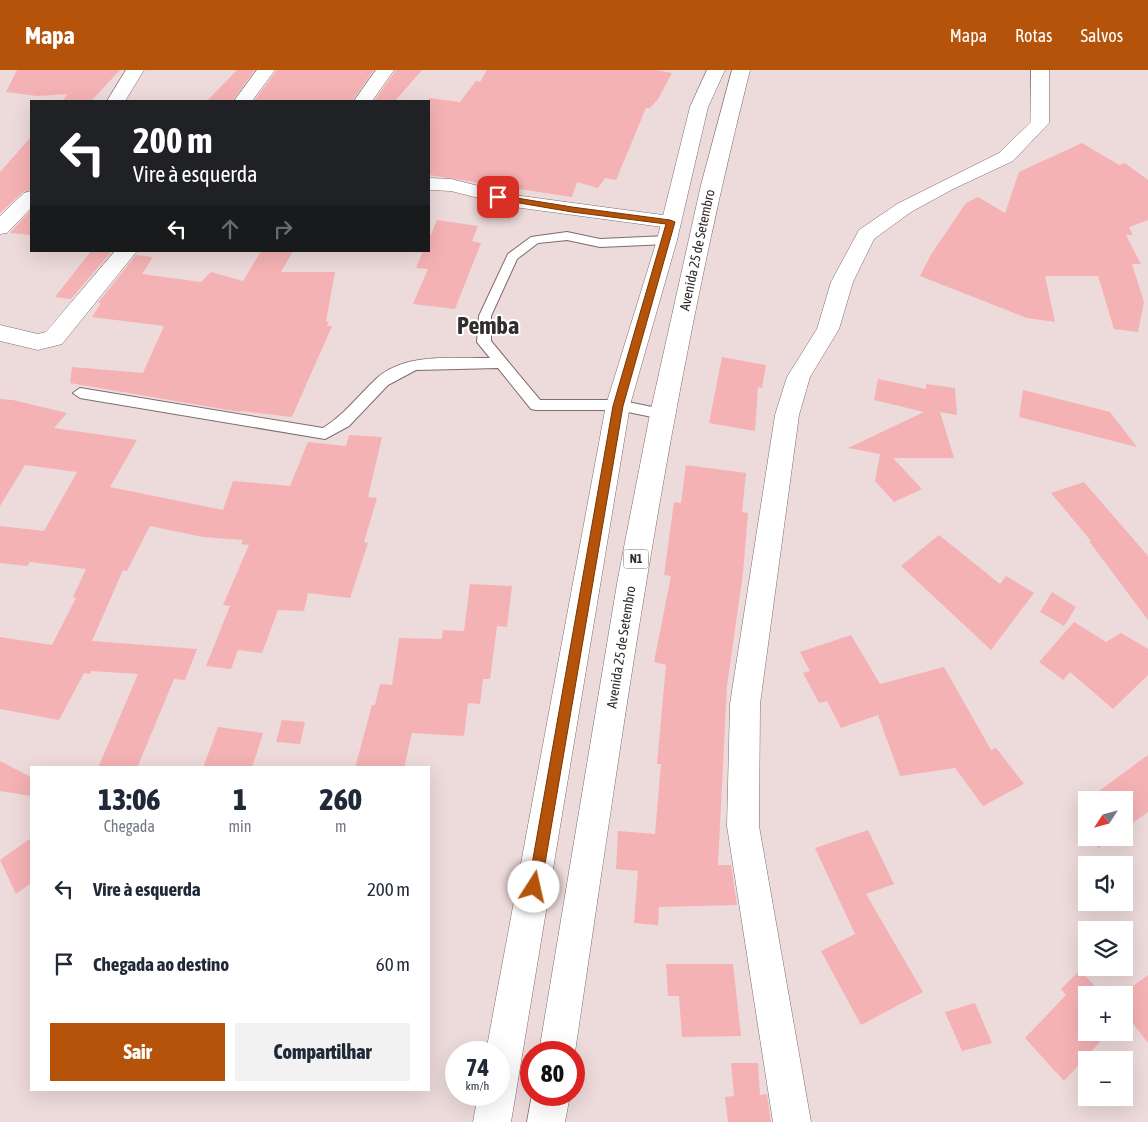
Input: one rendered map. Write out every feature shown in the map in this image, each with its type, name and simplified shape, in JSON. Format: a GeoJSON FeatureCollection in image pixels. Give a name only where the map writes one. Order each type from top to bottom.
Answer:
{"type":"FeatureCollection","features":[{"type":"Feature","properties":{"kind":"main road"},"geometry":{"type":"LineString","coordinates":[[117,100],[135,70]]}},
{"type":"Feature","properties":{"kind":"main road"},"geometry":{"type":"LineString","coordinates":[[244,100],[266,70]]}},
{"type":"Feature","properties":{"kind":"main road"},"geometry":{"type":"LineString","coordinates":[[364,100],[385,70]]}},
{"type":"Feature","properties":{"kind":"main road"},"geometry":{"type":"LineString","coordinates":[[507,1041],[618,406],[669,231],[699,107],[716,70]]}},
{"type":"Feature","properties":{"kind":"main road","name":"Avenida 25 de Setembro"},"geometry":{"type":"LineString","coordinates":[[559,1041],[632,578],[662,414],[711,185],[741,70]]}},
{"type":"Feature","properties":{"kind":"main road"},"geometry":{"type":"LineString","coordinates":[[792,1122],[743,826],[745,704],[787,415],[799,377],[828,328],[842,282],[866,235],[912,203],[1006,157],[1026,140],[1040,123],[1040,70]]}},
{"type":"Feature","properties":{"kind":"main road"},"geometry":{"type":"LineString","coordinates":[[430,184],[451,186],[514,201],[669,231]]}},
{"type":"Feature","properties":{"kind":"main road"},"geometry":{"type":"LineString","coordinates":[[0,228],[30,198]]}},
{"type":"Feature","properties":{"kind":"main road"},"geometry":{"type":"LineString","coordinates":[[0,333],[38,342],[54,338],[126,252]]}},
{"type":"Feature","properties":{"kind":"main road"},"geometry":{"type":"LineString","coordinates":[[492,1122],[495,1106]]}},
{"type":"Feature","properties":{"kind":"main road"},"geometry":{"type":"LineString","coordinates":[[546,1122],[548,1106]]}},
{"type":"Feature","properties":{"kind":"lane"},"geometry":{"type":"LineString","coordinates":[[662,414],[618,406],[536,405],[484,342],[485,316],[512,257],[535,240],[567,236],[600,243],[669,231]]}},
{"type":"Feature","properties":{"kind":"lane"},"geometry":{"type":"LineString","coordinates":[[80,393],[325,434],[344,422],[383,381],[414,365],[500,362]]}},
{"type":"Feature","properties":{"kind":"building"},"geometry":{"type":"Polygon","coordinates":[[[17,70],[120,70],[92,100],[63,100],[68,94],[37,96],[6,92],[17,70]]]}},
{"type":"Feature","properties":{"kind":"building"},"geometry":{"type":"Polygon","coordinates":[[[237,70],[255,70],[233,100],[208,100],[237,70]]]}},
{"type":"Feature","properties":{"kind":"building"},"geometry":{"type":"Polygon","coordinates":[[[277,70],[374,70],[353,100],[255,100],[277,70]]]}},
{"type":"Feature","properties":{"kind":"building"},"geometry":{"type":"Polygon","coordinates":[[[396,70],[422,70],[396,100],[375,100],[396,70]]]}},
{"type":"Feature","properties":{"kind":"building"},"geometry":{"type":"Polygon","coordinates":[[[487,70],[656,70],[672,73],[658,99],[650,108],[646,108],[616,180],[605,178],[598,188],[577,182],[572,197],[430,175],[429,98],[460,102],[476,81],[480,82],[487,70]]]}},
{"type":"Feature","properties":{"kind":"building"},"geometry":{"type":"Polygon","coordinates":[[[30,138],[30,189],[23,192],[0,213],[0,172],[30,138]]]}},
{"type":"Feature","properties":{"kind":"building"},"geometry":{"type":"Polygon","coordinates":[[[1082,143],[1119,165],[1125,163],[1148,180],[1148,220],[1129,227],[1133,235],[1126,235],[1141,264],[1132,264],[1144,302],[1138,332],[1114,329],[1098,276],[1045,276],[1055,322],[1027,318],[920,276],[932,253],[966,203],[978,197],[1005,213],[1019,172],[1082,143]]]}},
{"type":"Feature","properties":{"kind":"building"},"geometry":{"type":"Polygon","coordinates":[[[30,211],[30,235],[10,233],[30,211]]]}},
{"type":"Feature","properties":{"kind":"building"},"geometry":{"type":"Polygon","coordinates":[[[437,220],[478,226],[472,241],[481,243],[455,309],[413,304],[428,269],[416,268],[423,252],[430,252],[430,237],[437,220]]]}},
{"type":"Feature","properties":{"kind":"building"},"geometry":{"type":"Polygon","coordinates":[[[90,252],[111,252],[71,299],[55,297],[90,252]]]}},
{"type":"Feature","properties":{"kind":"building"},"geometry":{"type":"Polygon","coordinates":[[[260,252],[292,252],[281,272],[335,272],[326,321],[329,322],[327,326],[332,326],[292,417],[240,412],[70,383],[72,367],[143,373],[164,326],[92,317],[101,303],[98,303],[136,255],[153,257],[142,274],[201,282],[211,272],[243,281],[260,252]]]}},
{"type":"Feature","properties":{"kind":"building"},"geometry":{"type":"Polygon","coordinates":[[[722,357],[766,365],[762,388],[758,387],[755,431],[709,423],[722,357]]]}},
{"type":"Feature","properties":{"kind":"building"},"geometry":{"type":"Polygon","coordinates":[[[878,379],[926,389],[926,384],[955,388],[957,415],[940,412],[954,458],[893,458],[922,489],[894,502],[875,481],[880,454],[848,448],[924,412],[874,400],[878,379]]]}},
{"type":"Feature","properties":{"kind":"building"},"geometry":{"type":"Polygon","coordinates":[[[1023,390],[1110,412],[1137,447],[1019,417],[1023,390]]]}},
{"type":"Feature","properties":{"kind":"building"},"geometry":{"type":"Polygon","coordinates":[[[0,399],[13,400],[67,413],[54,428],[137,440],[110,487],[223,510],[233,481],[290,486],[308,442],[346,446],[349,435],[382,437],[368,497],[377,498],[364,542],[368,543],[350,598],[308,593],[304,611],[278,610],[262,653],[238,650],[231,669],[206,666],[230,606],[223,605],[249,545],[241,544],[243,540],[203,537],[150,526],[127,571],[123,570],[92,641],[197,649],[185,680],[174,679],[138,766],[99,766],[138,674],[91,671],[90,674],[84,673],[59,720],[0,709],[0,637],[52,645],[76,598],[73,597],[86,569],[30,562],[27,566],[0,563],[0,526],[44,531],[77,472],[25,465],[0,506],[0,399]]]}},
{"type":"Feature","properties":{"kind":"building"},"geometry":{"type":"Polygon","coordinates":[[[686,465],[746,473],[742,512],[748,513],[743,573],[727,686],[718,865],[731,865],[737,905],[659,907],[658,925],[634,923],[638,871],[616,869],[618,831],[655,834],[661,764],[657,764],[666,665],[654,662],[671,576],[664,575],[674,502],[681,503],[686,465]]]}},
{"type":"Feature","properties":{"kind":"building"},"geometry":{"type":"Polygon","coordinates":[[[1084,482],[1148,556],[1148,620],[1089,541],[1091,541],[1051,493],[1084,482]]]}},
{"type":"Feature","properties":{"kind":"building"},"geometry":{"type":"Polygon","coordinates":[[[939,535],[1000,584],[1006,576],[1034,593],[991,650],[901,566],[939,535]]]}},
{"type":"Feature","properties":{"kind":"building"},"geometry":{"type":"Polygon","coordinates":[[[470,584],[512,586],[507,627],[497,626],[490,679],[483,679],[480,704],[468,703],[464,736],[412,733],[404,766],[356,766],[372,705],[375,705],[380,684],[392,685],[399,638],[442,639],[443,630],[464,631],[470,584]]]}},
{"type":"Feature","properties":{"kind":"building"},"geometry":{"type":"Polygon","coordinates":[[[1052,592],[1076,607],[1064,626],[1040,612],[1052,592]]]}},
{"type":"Feature","properties":{"kind":"building"},"geometry":{"type":"Polygon","coordinates":[[[1074,622],[1106,642],[1121,633],[1148,649],[1148,675],[1113,709],[1070,672],[1063,680],[1039,662],[1074,622]]]}},
{"type":"Feature","properties":{"kind":"building"},"geometry":{"type":"Polygon","coordinates":[[[851,635],[880,684],[944,667],[991,750],[996,748],[1024,784],[983,806],[955,768],[900,776],[878,715],[841,728],[827,701],[819,703],[803,673],[810,671],[800,652],[851,635]]]}},
{"type":"Feature","properties":{"kind":"building"},"geometry":{"type":"Polygon","coordinates":[[[282,720],[305,722],[300,744],[276,742],[282,720]]]}},
{"type":"Feature","properties":{"kind":"building"},"geometry":{"type":"Polygon","coordinates":[[[218,727],[263,733],[253,766],[204,766],[218,727]]]}},
{"type":"Feature","properties":{"kind":"building"},"geometry":{"type":"Polygon","coordinates":[[[1148,755],[1148,812],[1133,823],[1133,791],[1099,791],[1148,755]]]}},
{"type":"Feature","properties":{"kind":"building"},"geometry":{"type":"Polygon","coordinates":[[[0,761],[30,776],[30,796],[0,791],[0,761]]]}},
{"type":"Feature","properties":{"kind":"building"},"geometry":{"type":"Polygon","coordinates":[[[868,830],[894,884],[866,894],[923,992],[861,1025],[821,951],[855,934],[815,848],[868,830]]]}},
{"type":"Feature","properties":{"kind":"building"},"geometry":{"type":"Polygon","coordinates":[[[30,839],[30,884],[16,894],[0,860],[30,839]]]}},
{"type":"Feature","properties":{"kind":"building"},"geometry":{"type":"Polygon","coordinates":[[[666,964],[733,964],[741,1036],[682,1037],[679,996],[668,996],[666,964]]]}},
{"type":"Feature","properties":{"kind":"building"},"geometry":{"type":"Polygon","coordinates":[[[1078,972],[1078,976],[1086,976],[1095,986],[1078,986],[1078,1041],[1101,1041],[1092,1051],[1078,1051],[1078,1066],[1064,1081],[1025,1038],[1066,995],[1061,989],[1078,972]]]}},
{"type":"Feature","properties":{"kind":"building"},"geometry":{"type":"Polygon","coordinates":[[[1148,975],[1148,1043],[1133,1024],[1133,986],[1148,975]]]}},
{"type":"Feature","properties":{"kind":"building"},"geometry":{"type":"Polygon","coordinates":[[[975,1003],[992,1043],[962,1051],[945,1012],[975,1003]]]}},
{"type":"Feature","properties":{"kind":"building"},"geometry":{"type":"Polygon","coordinates":[[[731,1063],[758,1063],[760,1095],[767,1094],[771,1122],[728,1122],[725,1097],[734,1096],[731,1063]]]}},
{"type":"Feature","properties":{"kind":"district","name":"Pemba"},"geometry":{"type":"Point","coordinates":[488,326]}},
{"type":"Feature","properties":{"kind":"route"},"geometry":{"type":"LineString","coordinates":[[498,197],[572,210],[670,222],[667,240],[618,406],[534,887]]}}]}
